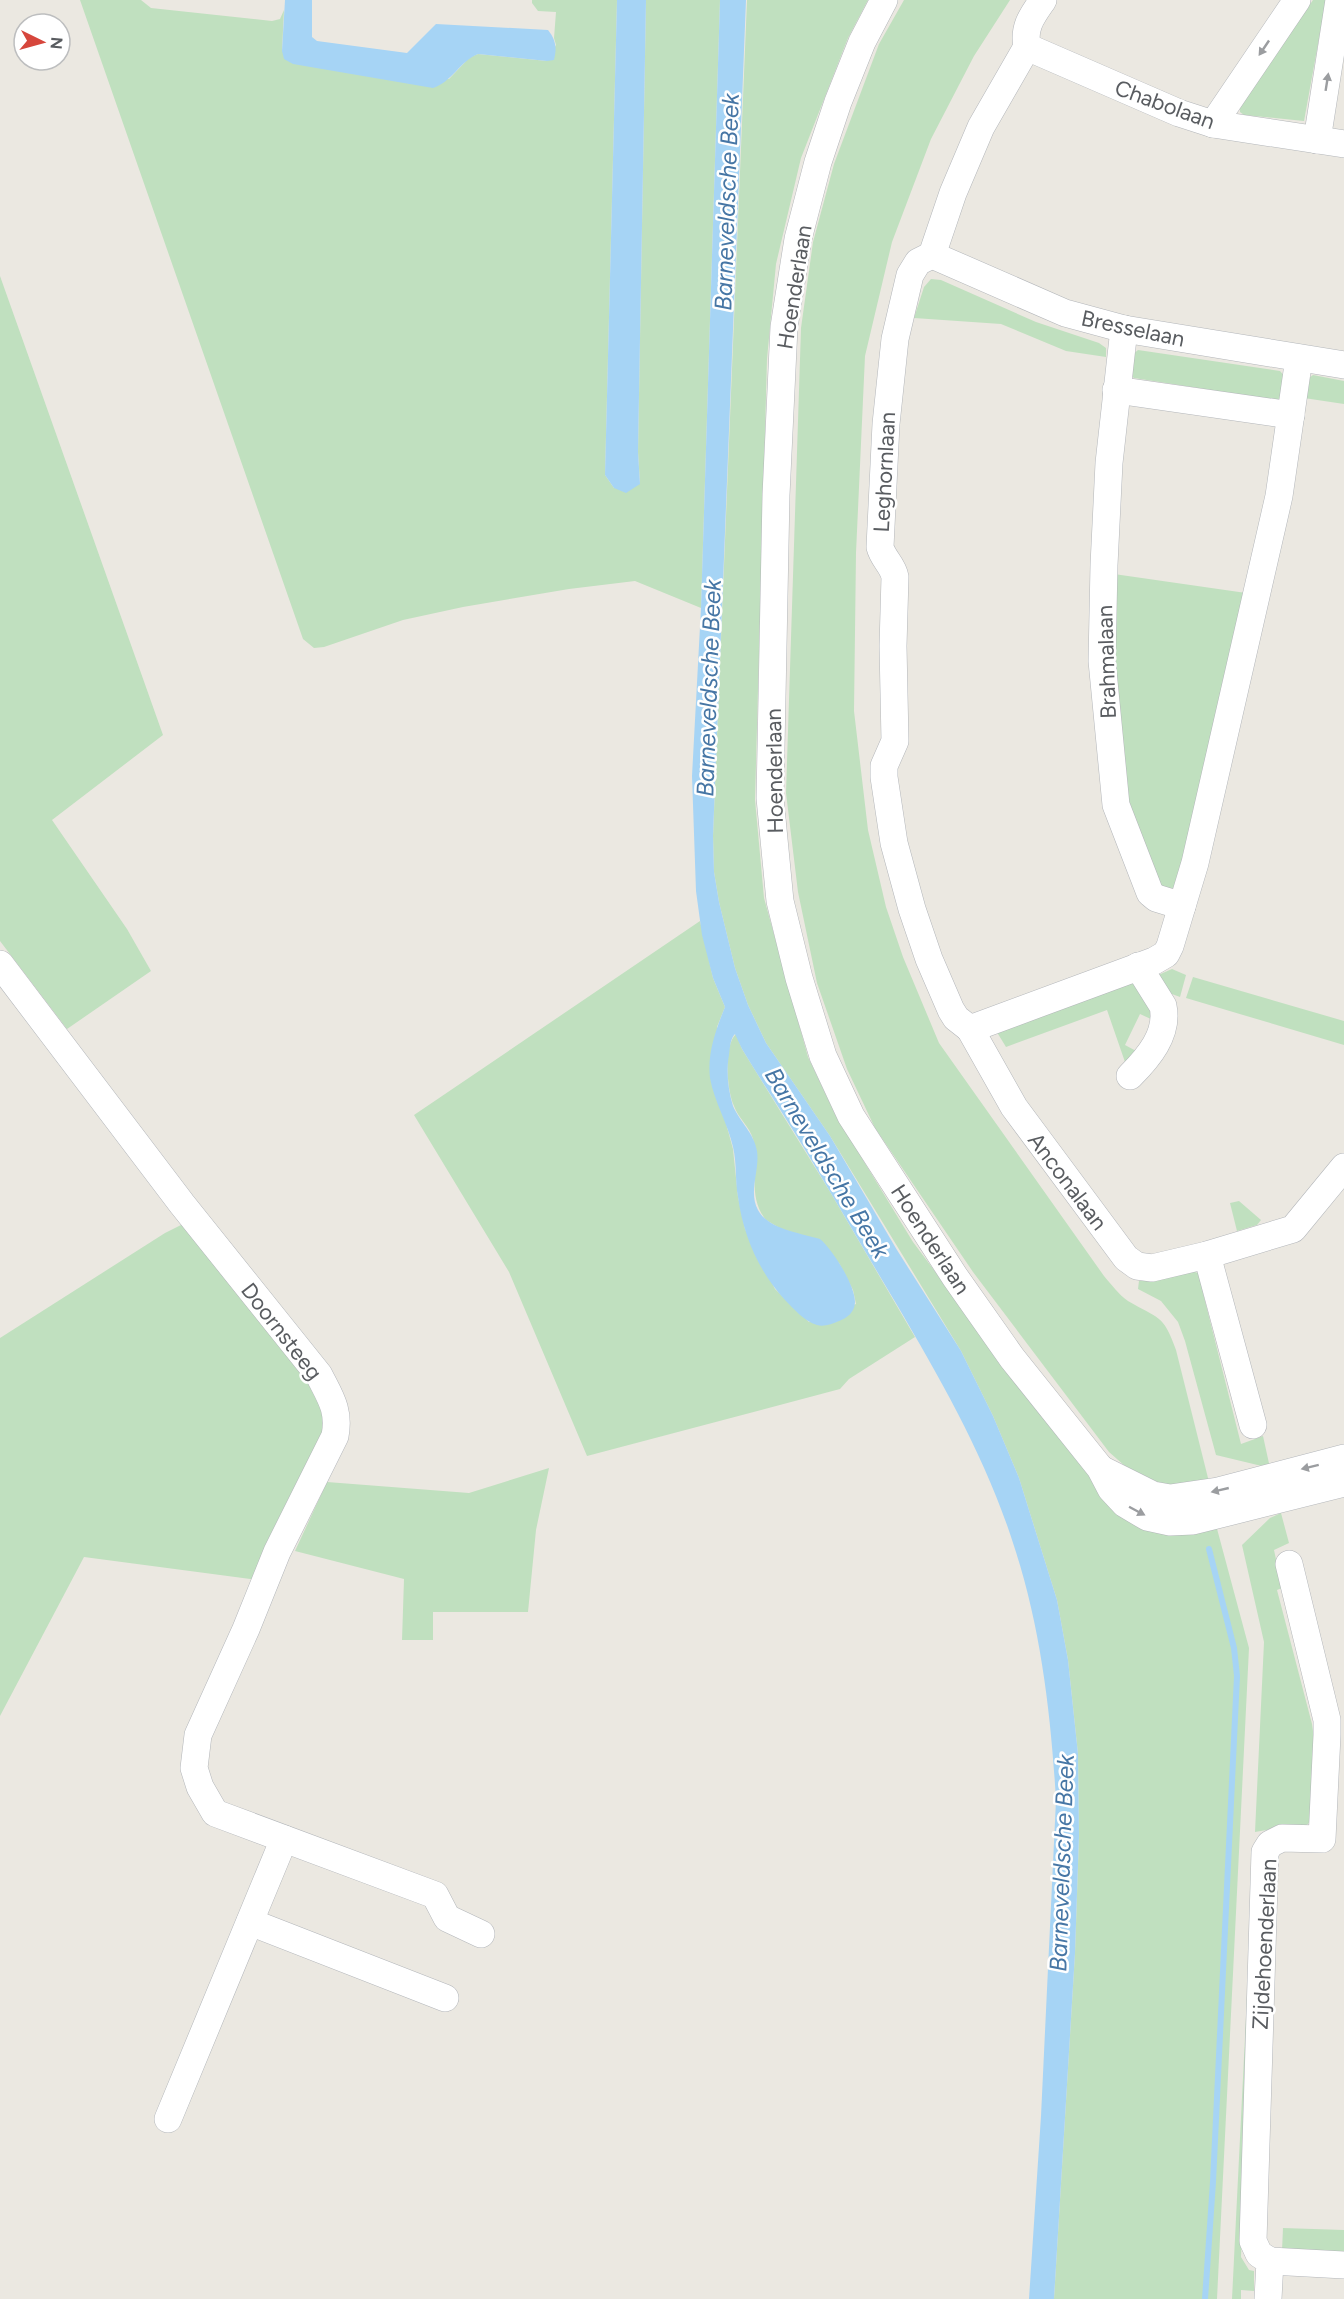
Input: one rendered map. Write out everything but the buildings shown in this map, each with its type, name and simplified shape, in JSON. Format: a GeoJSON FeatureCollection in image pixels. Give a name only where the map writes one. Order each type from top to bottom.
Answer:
{"type":"FeatureCollection","features":[{"type":"Feature","properties":{"kind":"street","name":"Hoenderlaan"},"geometry":{"type":"LineString","coordinates":[[884,0],[862,42],[838,102],[818,162],[798,239],[784,327],[776,495],[770,798],[780,901],[799,978],[823,1056],[851,1116],[955,1278],[1012,1358],[1100,1468],[1111,1489],[1125,1504],[1147,1516],[1170,1522],[1193,1521],[1344,1484]]}},
{"type":"Feature","properties":{"kind":"street","name":"Leghornlaan"},"geometry":{"type":"LineString","coordinates":[[970,1029],[956,1018],[951,1010],[915,919],[894,843],[884,777],[884,766],[895,741],[893,646],[895,577],[894,570],[882,554],[880,547],[886,424],[895,339],[910,275],[918,262],[932,255],[953,194],[981,127],[1027,48],[1024,36],[1026,27],[1043,0]]}},
{"type":"Feature","properties":{"kind":"street"},"geometry":{"type":"LineString","coordinates":[[1213,124],[1297,0]]}},
{"type":"Feature","properties":{"kind":"street"},"geometry":{"type":"LineString","coordinates":[[1317,140],[1339,0]]}},
{"type":"Feature","properties":{"kind":"street","name":"Chabolaan"},"geometry":{"type":"LineString","coordinates":[[1027,48],[1179,113],[1213,124],[1344,144]]}},
{"type":"Feature","properties":{"kind":"street","name":"Bresselaan"},"geometry":{"type":"LineString","coordinates":[[932,255],[1065,313],[1124,329],[1344,365]]}},
{"type":"Feature","properties":{"kind":"street","name":"Brahmalaan"},"geometry":{"type":"LineString","coordinates":[[1124,329],[1109,463],[1102,651],[1116,805],[1150,893],[1156,898],[1182,906]]}},
{"type":"Feature","properties":{"kind":"street"},"geometry":{"type":"LineString","coordinates":[[970,1029],[1166,954],[1195,863],[1279,496],[1299,358]]}},
{"type":"Feature","properties":{"kind":"street"},"geometry":{"type":"LineString","coordinates":[[1116,390],[1291,415]]}},
{"type":"Feature","properties":{"kind":"street","name":"Doornsteeg"},"geometry":{"type":"LineString","coordinates":[[0,964],[182,1204],[319,1375],[335,1407],[338,1422],[335,1436],[277,1552],[246,1629],[198,1734],[194,1768],[200,1787],[215,1813],[284,1839]]}},
{"type":"Feature","properties":{"kind":"street"},"geometry":{"type":"LineString","coordinates":[[1130,1076],[1153,1051],[1164,1021],[1163,1006],[1138,966]]}},
{"type":"Feature","properties":{"kind":"street","name":"Anconalaan"},"geometry":{"type":"LineString","coordinates":[[970,1029],[1014,1107],[1126,1258],[1137,1266],[1152,1268],[1207,1255],[1293,1229],[1344,1167]]}},
{"type":"Feature","properties":{"kind":"street"},"geometry":{"type":"LineString","coordinates":[[1207,1255],[1253,1425]]}},
{"type":"Feature","properties":{"kind":"street","name":"Hoenderlaan"},"geometry":{"type":"LineString","coordinates":[[1100,1468],[1153,1495],[1170,1498],[1218,1491],[1344,1458]]}},
{"type":"Feature","properties":{"kind":"street","name":"Zijdehoenderlaan"},"geometry":{"type":"LineString","coordinates":[[1270,2261],[1259,2254],[1252,2241],[1265,1852],[1270,1844],[1282,1839],[1333,1840],[1327,1720],[1289,1564]]}},
{"type":"Feature","properties":{"kind":"street"},"geometry":{"type":"LineString","coordinates":[[168,2120],[284,1839],[435,1895],[447,1918],[481,1934]]}},
{"type":"Feature","properties":{"kind":"street"},"geometry":{"type":"LineString","coordinates":[[250,1922],[445,1998]]}},
{"type":"Feature","properties":{"kind":"street"},"geometry":{"type":"LineString","coordinates":[[1268,2299],[1270,2261],[1344,2265]]}},
{"type":"Feature","properties":{"kind":"green space"},"geometry":{"type":"Polygon","coordinates":[[[80,0],[141,0],[151,8],[272,21],[280,19],[284,10],[282,51],[449,79],[470,57],[478,54],[547,61],[556,45],[554,38],[556,12],[538,11],[532,0],[617,0],[605,475],[614,488],[640,483],[638,452],[646,0],[720,0],[701,608],[635,581],[569,589],[463,607],[403,620],[324,647],[314,648],[303,639],[80,0]]]}},
{"type":"Feature","properties":{"kind":"green space"},"geometry":{"type":"Polygon","coordinates":[[[747,0],[868,0],[848,38],[801,158],[776,264],[767,359],[755,800],[764,898],[808,1057],[835,1114],[913,1242],[1062,1441],[1216,1525],[1249,1648],[1217,2299],[1054,2299],[1075,1953],[1079,1835],[1078,1754],[1068,1660],[1057,1600],[1019,1478],[993,1416],[961,1351],[830,1136],[766,1043],[748,1005],[735,968],[719,902],[714,872],[713,836],[747,0]]]}},
{"type":"Feature","properties":{"kind":"green space"},"geometry":{"type":"Polygon","coordinates":[[[904,0],[1010,0],[974,56],[931,139],[892,242],[865,356],[856,553],[854,711],[868,830],[886,907],[903,957],[939,1043],[1104,1276],[1125,1299],[1158,1318],[1167,1329],[1176,1350],[1210,1486],[1162,1487],[1134,1474],[1109,1452],[973,1272],[875,1128],[847,1069],[817,983],[798,892],[786,793],[801,328],[813,242],[834,164],[879,44],[904,0]]]}},
{"type":"Feature","properties":{"kind":"green space"},"geometry":{"type":"Polygon","coordinates":[[[1313,0],[1326,0],[1304,121],[1244,115],[1240,112],[1240,107],[1313,0]]]}},
{"type":"Feature","properties":{"kind":"green space"},"geometry":{"type":"Polygon","coordinates":[[[0,276],[163,735],[52,820],[127,929],[151,971],[67,1029],[0,941],[0,276]]]}},
{"type":"Feature","properties":{"kind":"green space"},"geometry":{"type":"Polygon","coordinates":[[[931,279],[941,280],[1036,322],[1099,343],[1106,348],[1106,357],[1066,351],[1001,324],[914,318],[924,287],[931,279]]]}},
{"type":"Feature","properties":{"kind":"green space"},"geometry":{"type":"Polygon","coordinates":[[[1138,350],[1280,371],[1285,377],[1283,397],[1276,400],[1134,378],[1128,374],[1131,356],[1138,350]]]}},
{"type":"Feature","properties":{"kind":"green space"},"geometry":{"type":"Polygon","coordinates":[[[1313,375],[1344,381],[1344,404],[1304,398],[1309,378],[1313,375]]]}},
{"type":"Feature","properties":{"kind":"green space"},"geometry":{"type":"Polygon","coordinates":[[[1114,574],[1246,593],[1177,885],[1168,891],[1160,887],[1127,808],[1113,654],[1114,574]]]}},
{"type":"Feature","properties":{"kind":"green space"},"geometry":{"type":"Polygon","coordinates":[[[700,921],[713,978],[725,1007],[717,1027],[724,1116],[733,1149],[738,1197],[745,1229],[775,1289],[809,1322],[856,1304],[853,1290],[839,1263],[766,1220],[760,1211],[755,1191],[753,1139],[734,1106],[728,1080],[729,1048],[736,1034],[742,1049],[829,1190],[915,1337],[849,1379],[840,1389],[587,1456],[509,1272],[414,1115],[700,921]]]}},
{"type":"Feature","properties":{"kind":"green space"},"geometry":{"type":"Polygon","coordinates":[[[1172,969],[1186,975],[1180,997],[1164,991],[1156,976],[1172,969]]]}},
{"type":"Feature","properties":{"kind":"green space"},"geometry":{"type":"Polygon","coordinates":[[[1193,977],[1344,1021],[1344,1045],[1186,998],[1193,977]]]}},
{"type":"Feature","properties":{"kind":"green space"},"geometry":{"type":"Polygon","coordinates":[[[1132,981],[1148,998],[1153,1020],[1140,1014],[1125,1045],[1138,1052],[1125,1062],[1107,1010],[1006,1047],[995,1029],[1132,981]]]}},
{"type":"Feature","properties":{"kind":"green space"},"geometry":{"type":"Polygon","coordinates":[[[1239,1201],[1261,1220],[1257,1225],[1237,1231],[1230,1203],[1239,1201]]]}},
{"type":"Feature","properties":{"kind":"green space"},"geometry":{"type":"Polygon","coordinates":[[[185,1223],[315,1390],[327,1425],[258,1580],[84,1557],[0,1716],[0,1338],[165,1233],[185,1223]]]}},
{"type":"Feature","properties":{"kind":"green space"},"geometry":{"type":"Polygon","coordinates":[[[1189,1270],[1201,1274],[1203,1293],[1241,1444],[1263,1436],[1270,1468],[1216,1455],[1178,1322],[1161,1301],[1138,1289],[1139,1281],[1189,1270]]]}},
{"type":"Feature","properties":{"kind":"green space"},"geometry":{"type":"Polygon","coordinates":[[[549,1468],[536,1530],[528,1612],[433,1612],[433,1640],[402,1640],[404,1579],[295,1551],[327,1482],[469,1493],[549,1468]]]}},
{"type":"Feature","properties":{"kind":"green space"},"geometry":{"type":"Polygon","coordinates":[[[1281,1513],[1289,1543],[1274,1550],[1282,1588],[1277,1590],[1312,1724],[1316,1752],[1314,1815],[1308,1824],[1300,1829],[1272,1829],[1255,1832],[1264,1642],[1242,1545],[1270,1518],[1281,1513]]]}},
{"type":"Feature","properties":{"kind":"green space"},"geometry":{"type":"Polygon","coordinates":[[[1258,1850],[1241,2257],[1249,2270],[1254,2271],[1254,2291],[1241,2290],[1241,2299],[1232,2299],[1254,1856],[1258,1850]]]}},
{"type":"Feature","properties":{"kind":"green space"},"geometry":{"type":"Polygon","coordinates":[[[1283,2228],[1344,2230],[1344,2254],[1282,2251],[1283,2228]]]}},
{"type":"Feature","properties":{"kind":"water"},"geometry":{"type":"Polygon","coordinates":[[[285,0],[312,0],[312,37],[317,41],[407,53],[436,24],[548,30],[556,48],[555,56],[554,60],[547,61],[478,54],[466,61],[446,81],[433,88],[293,64],[284,59],[282,51],[285,0]]]}},
{"type":"Feature","properties":{"kind":"water"},"geometry":{"type":"Polygon","coordinates":[[[617,0],[646,0],[638,452],[640,484],[626,493],[614,488],[605,475],[617,0]]]}},
{"type":"Feature","properties":{"kind":"water","name":"Barneveldsche Beek"},"geometry":{"type":"Polygon","coordinates":[[[720,0],[746,0],[713,836],[714,872],[735,968],[748,1005],[766,1043],[830,1136],[897,1250],[961,1351],[993,1416],[1019,1478],[1057,1600],[1068,1660],[1078,1754],[1079,1835],[1075,1953],[1054,2299],[1029,2299],[1041,2116],[1056,1800],[1043,1672],[1023,1577],[991,1483],[947,1392],[735,1034],[731,1041],[728,1061],[729,1087],[733,1106],[753,1139],[757,1151],[754,1196],[758,1210],[769,1222],[820,1239],[825,1244],[837,1259],[851,1287],[855,1302],[854,1309],[842,1320],[828,1325],[817,1325],[796,1311],[767,1277],[748,1239],[740,1211],[733,1147],[710,1078],[711,1051],[725,1007],[713,978],[702,935],[696,891],[692,776],[701,608],[720,0]]]}},
{"type":"Feature","properties":{"kind":"waterway"},"geometry":{"type":"LineString","coordinates":[[1205,2299],[1213,2182],[1237,1676],[1234,1648],[1209,1549]]}}]}
